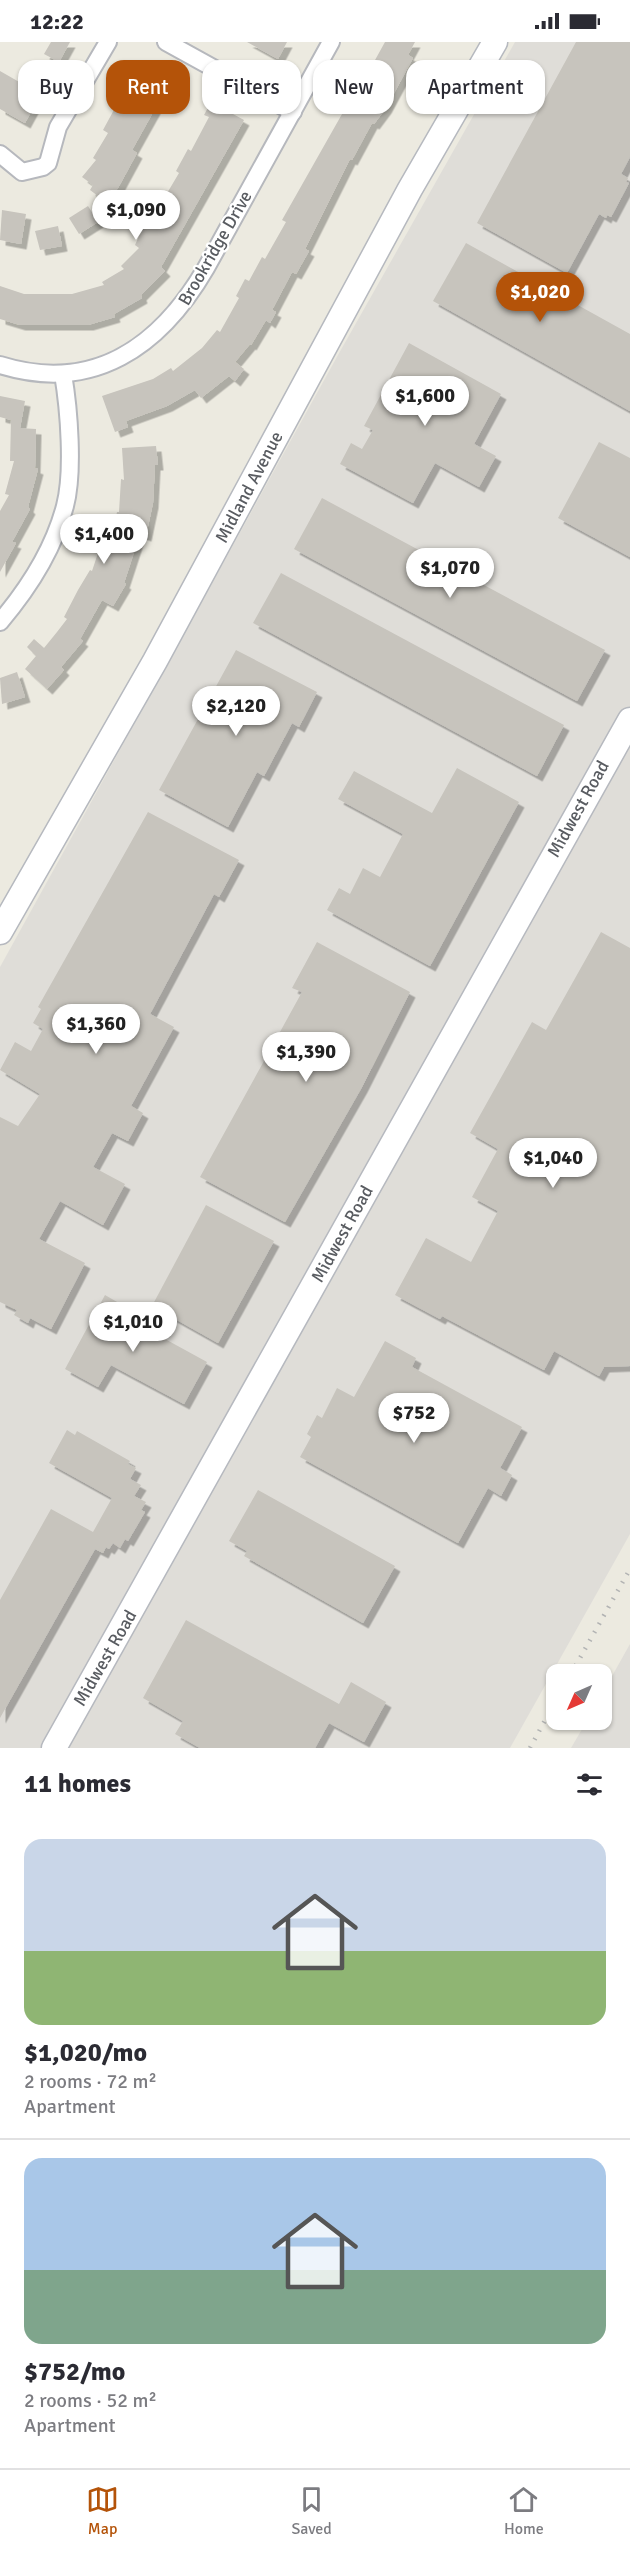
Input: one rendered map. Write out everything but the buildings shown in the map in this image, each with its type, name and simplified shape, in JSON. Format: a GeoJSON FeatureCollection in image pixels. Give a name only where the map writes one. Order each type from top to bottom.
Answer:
{"type":"FeatureCollection","features":[{"type":"Feature","properties":{"kind":"street"},"geometry":{"type":"LineString","coordinates":[[0,154],[22,172],[43,167],[48,162],[58,127],[108,42]]}},
{"type":"Feature","properties":{"kind":"street"},"geometry":{"type":"LineString","coordinates":[[166,42],[202,62]]}},
{"type":"Feature","properties":{"kind":"street","name":"Brookridge Drive"},"geometry":{"type":"LineString","coordinates":[[301,97],[331,42]]}},
{"type":"Feature","properties":{"kind":"street","name":"Midland Avenue"},"geometry":{"type":"LineString","coordinates":[[0,932],[155,661],[410,189],[495,42]]}},
{"type":"Feature","properties":{"kind":"street","name":"Brookridge Drive"},"geometry":{"type":"LineString","coordinates":[[0,365],[35,373],[63,374],[100,365],[129,353],[158,332],[179,310],[206,268],[292,114]]}},
{"type":"Feature","properties":{"kind":"street"},"geometry":{"type":"LineString","coordinates":[[0,621],[12,608],[49,549],[65,507],[70,473],[63,374]]}},
{"type":"Feature","properties":{"kind":"street","name":"Midwest Road"},"geometry":{"type":"LineString","coordinates":[[54,1748],[630,720]]}},
{"type":"Feature","properties":{"kind":"shaded area"},"geometry":{"type":"Polygon","coordinates":[[[515,42],[630,42],[630,1534],[557,1664],[546,1664],[546,1684],[510,1748],[0,1748],[0,967],[338,355],[474,114],[545,114],[545,60],[505,60],[515,42]]]}},
{"type":"Feature","properties":{"kind":"shaded area"},"geometry":{"type":"Polygon","coordinates":[[[630,1644],[630,1748],[571,1748],[582,1730],[612,1730],[612,1676],[630,1644]]]}},
{"type":"Feature","properties":{"kind":"railway"},"geometry":{"type":"LineString","coordinates":[[577,1664],[630,1569]]}},
{"type":"Feature","properties":{"kind":"railway"},"geometry":{"type":"LineString","coordinates":[[530,1748],[546,1718]]}}]}
